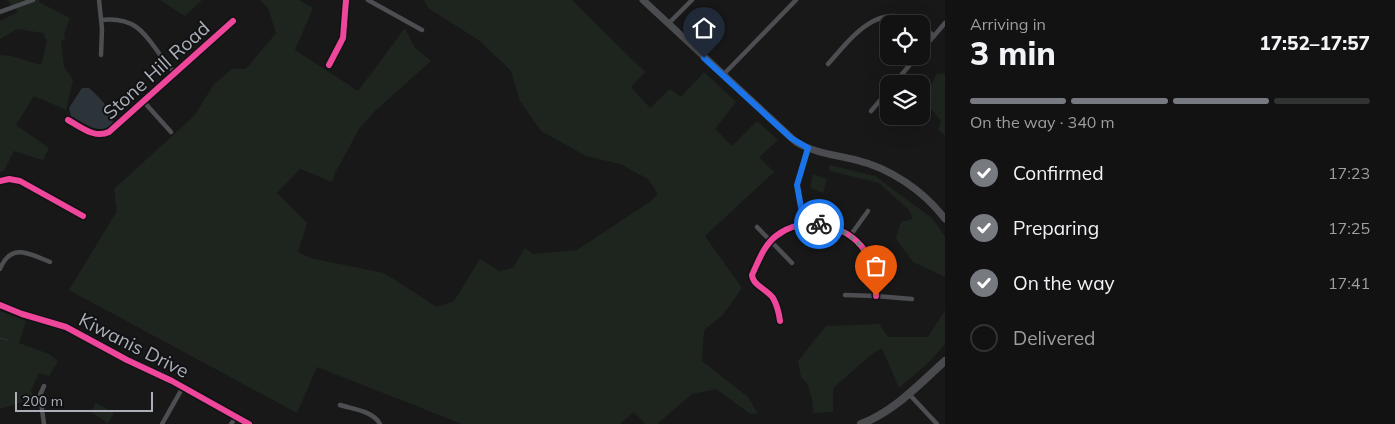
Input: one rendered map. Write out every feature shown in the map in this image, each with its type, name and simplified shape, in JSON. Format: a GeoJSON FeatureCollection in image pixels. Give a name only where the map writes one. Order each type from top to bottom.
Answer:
{"type":"FeatureCollection","features":[{"type":"Feature","properties":{"kind":"main road"},"geometry":{"type":"LineString","coordinates":[[643,0],[791,138],[808,148],[874,164],[886,170],[928,200],[945,219]]}},
{"type":"Feature","properties":{"kind":"main road"},"geometry":{"type":"LineString","coordinates":[[861,424],[886,412],[945,361]]}},
{"type":"Feature","properties":{"kind":"street"},"geometry":{"type":"LineString","coordinates":[[0,12],[32,0]]}},
{"type":"Feature","properties":{"kind":"street"},"geometry":{"type":"LineString","coordinates":[[99,0],[101,55]]}},
{"type":"Feature","properties":{"kind":"street"},"geometry":{"type":"LineString","coordinates":[[329,65],[343,38],[346,0]]}},
{"type":"Feature","properties":{"kind":"street"},"geometry":{"type":"LineString","coordinates":[[368,0],[422,30]]}},
{"type":"Feature","properties":{"kind":"street"},"geometry":{"type":"LineString","coordinates":[[668,24],[692,0]]}},
{"type":"Feature","properties":{"kind":"street"},"geometry":{"type":"LineString","coordinates":[[722,75],[796,0]]}},
{"type":"Feature","properties":{"kind":"street"},"geometry":{"type":"LineString","coordinates":[[828,64],[866,21],[875,14],[894,12],[904,15]]}},
{"type":"Feature","properties":{"kind":"street"},"geometry":{"type":"LineString","coordinates":[[101,20],[124,21],[141,29],[161,58],[175,73]]}},
{"type":"Feature","properties":{"kind":"street","name":"Stone Hill Road"},"geometry":{"type":"LineString","coordinates":[[68,120],[91,133],[105,134],[144,102],[234,21]]}},
{"type":"Feature","properties":{"kind":"street"},"geometry":{"type":"LineString","coordinates":[[930,41],[945,23]]}},
{"type":"Feature","properties":{"kind":"street"},"geometry":{"type":"LineString","coordinates":[[930,32],[934,36]]}},
{"type":"Feature","properties":{"kind":"street"},"geometry":{"type":"LineString","coordinates":[[901,75],[910,65]]}},
{"type":"Feature","properties":{"kind":"street"},"geometry":{"type":"LineString","coordinates":[[872,111],[880,101]]}},
{"type":"Feature","properties":{"kind":"street"},"geometry":{"type":"LineString","coordinates":[[144,102],[171,132]]}},
{"type":"Feature","properties":{"kind":"street"},"geometry":{"type":"LineString","coordinates":[[804,224],[797,185],[808,148]]}},
{"type":"Feature","properties":{"kind":"street"},"geometry":{"type":"LineString","coordinates":[[0,180],[20,181],[83,216]]}},
{"type":"Feature","properties":{"kind":"street"},"geometry":{"type":"LineString","coordinates":[[850,236],[868,211]]}},
{"type":"Feature","properties":{"kind":"street"},"geometry":{"type":"LineString","coordinates":[[780,321],[772,296],[752,280],[752,275],[770,241],[788,228],[804,224],[822,224],[839,230],[855,239],[866,252],[874,268],[876,296]]}},
{"type":"Feature","properties":{"kind":"street"},"geometry":{"type":"LineString","coordinates":[[757,228],[792,263]]}},
{"type":"Feature","properties":{"kind":"street"},"geometry":{"type":"LineString","coordinates":[[0,269],[5,258],[18,252],[27,252],[50,262]]}},
{"type":"Feature","properties":{"kind":"street"},"geometry":{"type":"LineString","coordinates":[[845,296],[912,299]]}},
{"type":"Feature","properties":{"kind":"street","name":"Kiwanis Drive"},"geometry":{"type":"LineString","coordinates":[[0,305],[22,314],[66,327],[250,424]]}},
{"type":"Feature","properties":{"kind":"street"},"geometry":{"type":"LineString","coordinates":[[44,386],[40,395],[44,424]]}},
{"type":"Feature","properties":{"kind":"street"},"geometry":{"type":"LineString","coordinates":[[162,424],[183,387]]}},
{"type":"Feature","properties":{"kind":"street"},"geometry":{"type":"LineString","coordinates":[[909,394],[937,424]]}},
{"type":"Feature","properties":{"kind":"street"},"geometry":{"type":"LineString","coordinates":[[340,404],[372,414],[378,419],[380,424]]}},
{"type":"Feature","properties":{"kind":"street"},"geometry":{"type":"LineString","coordinates":[[230,424],[236,416]]}},
{"type":"Feature","properties":{"kind":"shaded area"},"geometry":{"type":"Polygon","coordinates":[[[7,0],[39,0],[39,2],[70,18],[64,34],[65,40],[61,40],[61,42],[64,67],[73,80],[66,110],[34,96],[16,125],[49,148],[43,160],[14,151],[4,171],[0,172],[0,55],[11,56],[41,65],[47,42],[43,33],[17,29],[0,39],[0,21],[18,12],[7,0]]]}},
{"type":"Feature","properties":{"kind":"shaded area"},"geometry":{"type":"Polygon","coordinates":[[[160,0],[202,0],[185,16],[160,0]]]}},
{"type":"Feature","properties":{"kind":"shaded area"},"geometry":{"type":"Polygon","coordinates":[[[260,0],[299,0],[313,8],[295,50],[358,91],[405,28],[414,47],[431,61],[374,112],[359,129],[332,182],[300,169],[277,193],[307,223],[298,252],[310,258],[384,273],[437,307],[454,301],[480,259],[499,271],[513,268],[525,248],[533,254],[577,250],[651,201],[658,194],[648,179],[620,164],[586,156],[541,131],[520,101],[511,71],[480,41],[428,8],[424,0],[572,0],[645,72],[631,87],[650,108],[670,89],[681,97],[704,72],[736,102],[715,129],[732,146],[757,121],[778,140],[759,157],[774,172],[705,236],[742,288],[723,315],[704,330],[702,361],[748,397],[758,414],[749,413],[716,389],[692,394],[657,424],[645,424],[634,412],[620,424],[462,424],[317,367],[297,413],[69,290],[117,211],[114,189],[194,116],[214,84],[232,69],[246,69],[276,33],[268,8],[260,0]]]}},
{"type":"Feature","properties":{"kind":"shaded area"},"geometry":{"type":"Polygon","coordinates":[[[937,73],[945,74],[945,135],[938,130],[941,121],[930,107],[930,88],[937,73]]]}},
{"type":"Feature","properties":{"kind":"shaded area"},"geometry":{"type":"Polygon","coordinates":[[[82,88],[89,88],[107,108],[113,123],[108,127],[98,129],[71,116],[69,108],[82,88]]]}},
{"type":"Feature","properties":{"kind":"shaded area"},"geometry":{"type":"Polygon","coordinates":[[[829,165],[875,176],[933,219],[945,237],[945,277],[913,262],[896,238],[901,222],[913,219],[909,210],[879,183],[830,171],[829,165]]]}},
{"type":"Feature","properties":{"kind":"shaded area"},"geometry":{"type":"Polygon","coordinates":[[[813,174],[827,179],[823,193],[810,188],[813,174]]]}},
{"type":"Feature","properties":{"kind":"shaded area"},"geometry":{"type":"Polygon","coordinates":[[[945,310],[945,344],[928,363],[899,388],[882,348],[872,354],[833,388],[833,412],[813,413],[812,399],[807,383],[801,377],[798,361],[826,326],[879,324],[888,337],[928,337],[945,310]]]}},
{"type":"Feature","properties":{"kind":"shaded area"},"geometry":{"type":"Polygon","coordinates":[[[0,311],[26,321],[19,343],[49,354],[58,361],[49,376],[39,373],[31,390],[34,398],[0,409],[0,311]]]}},
{"type":"Feature","properties":{"kind":"shaded area"},"geometry":{"type":"Polygon","coordinates":[[[96,403],[114,413],[108,423],[91,412],[96,403]]]}},
{"type":"Feature","properties":{"kind":"waterway"},"geometry":{"type":"LineString","coordinates":[[0,338],[7,340]]}},
{"type":"Feature","properties":{"kind":"cycle path"},"geometry":{"type":"LineString","coordinates":[[329,65],[343,38],[346,0]]}},
{"type":"Feature","properties":{"kind":"cycle path"},"geometry":{"type":"LineString","coordinates":[[68,120],[93,133],[104,134],[109,132],[233,21]]}},
{"type":"Feature","properties":{"kind":"cycle path"},"geometry":{"type":"LineString","coordinates":[[0,181],[9,179],[20,181],[83,216]]}},
{"type":"Feature","properties":{"kind":"cycle path"},"geometry":{"type":"LineString","coordinates":[[780,321],[778,309],[773,298],[755,282],[752,275],[768,244],[787,229],[811,224],[824,225],[836,228],[857,241],[871,262],[875,278],[876,296]]}},
{"type":"Feature","properties":{"kind":"cycle path"},"geometry":{"type":"LineString","coordinates":[[0,305],[22,314],[66,327],[127,360],[172,381],[249,424]]}},
{"type":"Feature","properties":{"kind":"way so far"},"geometry":{"type":"LineString","coordinates":[[819,224],[839,230],[855,239],[866,252],[874,268],[876,296]]}},
{"type":"Feature","properties":{"kind":"route"},"geometry":{"type":"LineString","coordinates":[[704,58],[791,138],[808,148],[797,185],[797,195],[804,224],[819,224]]}}]}
